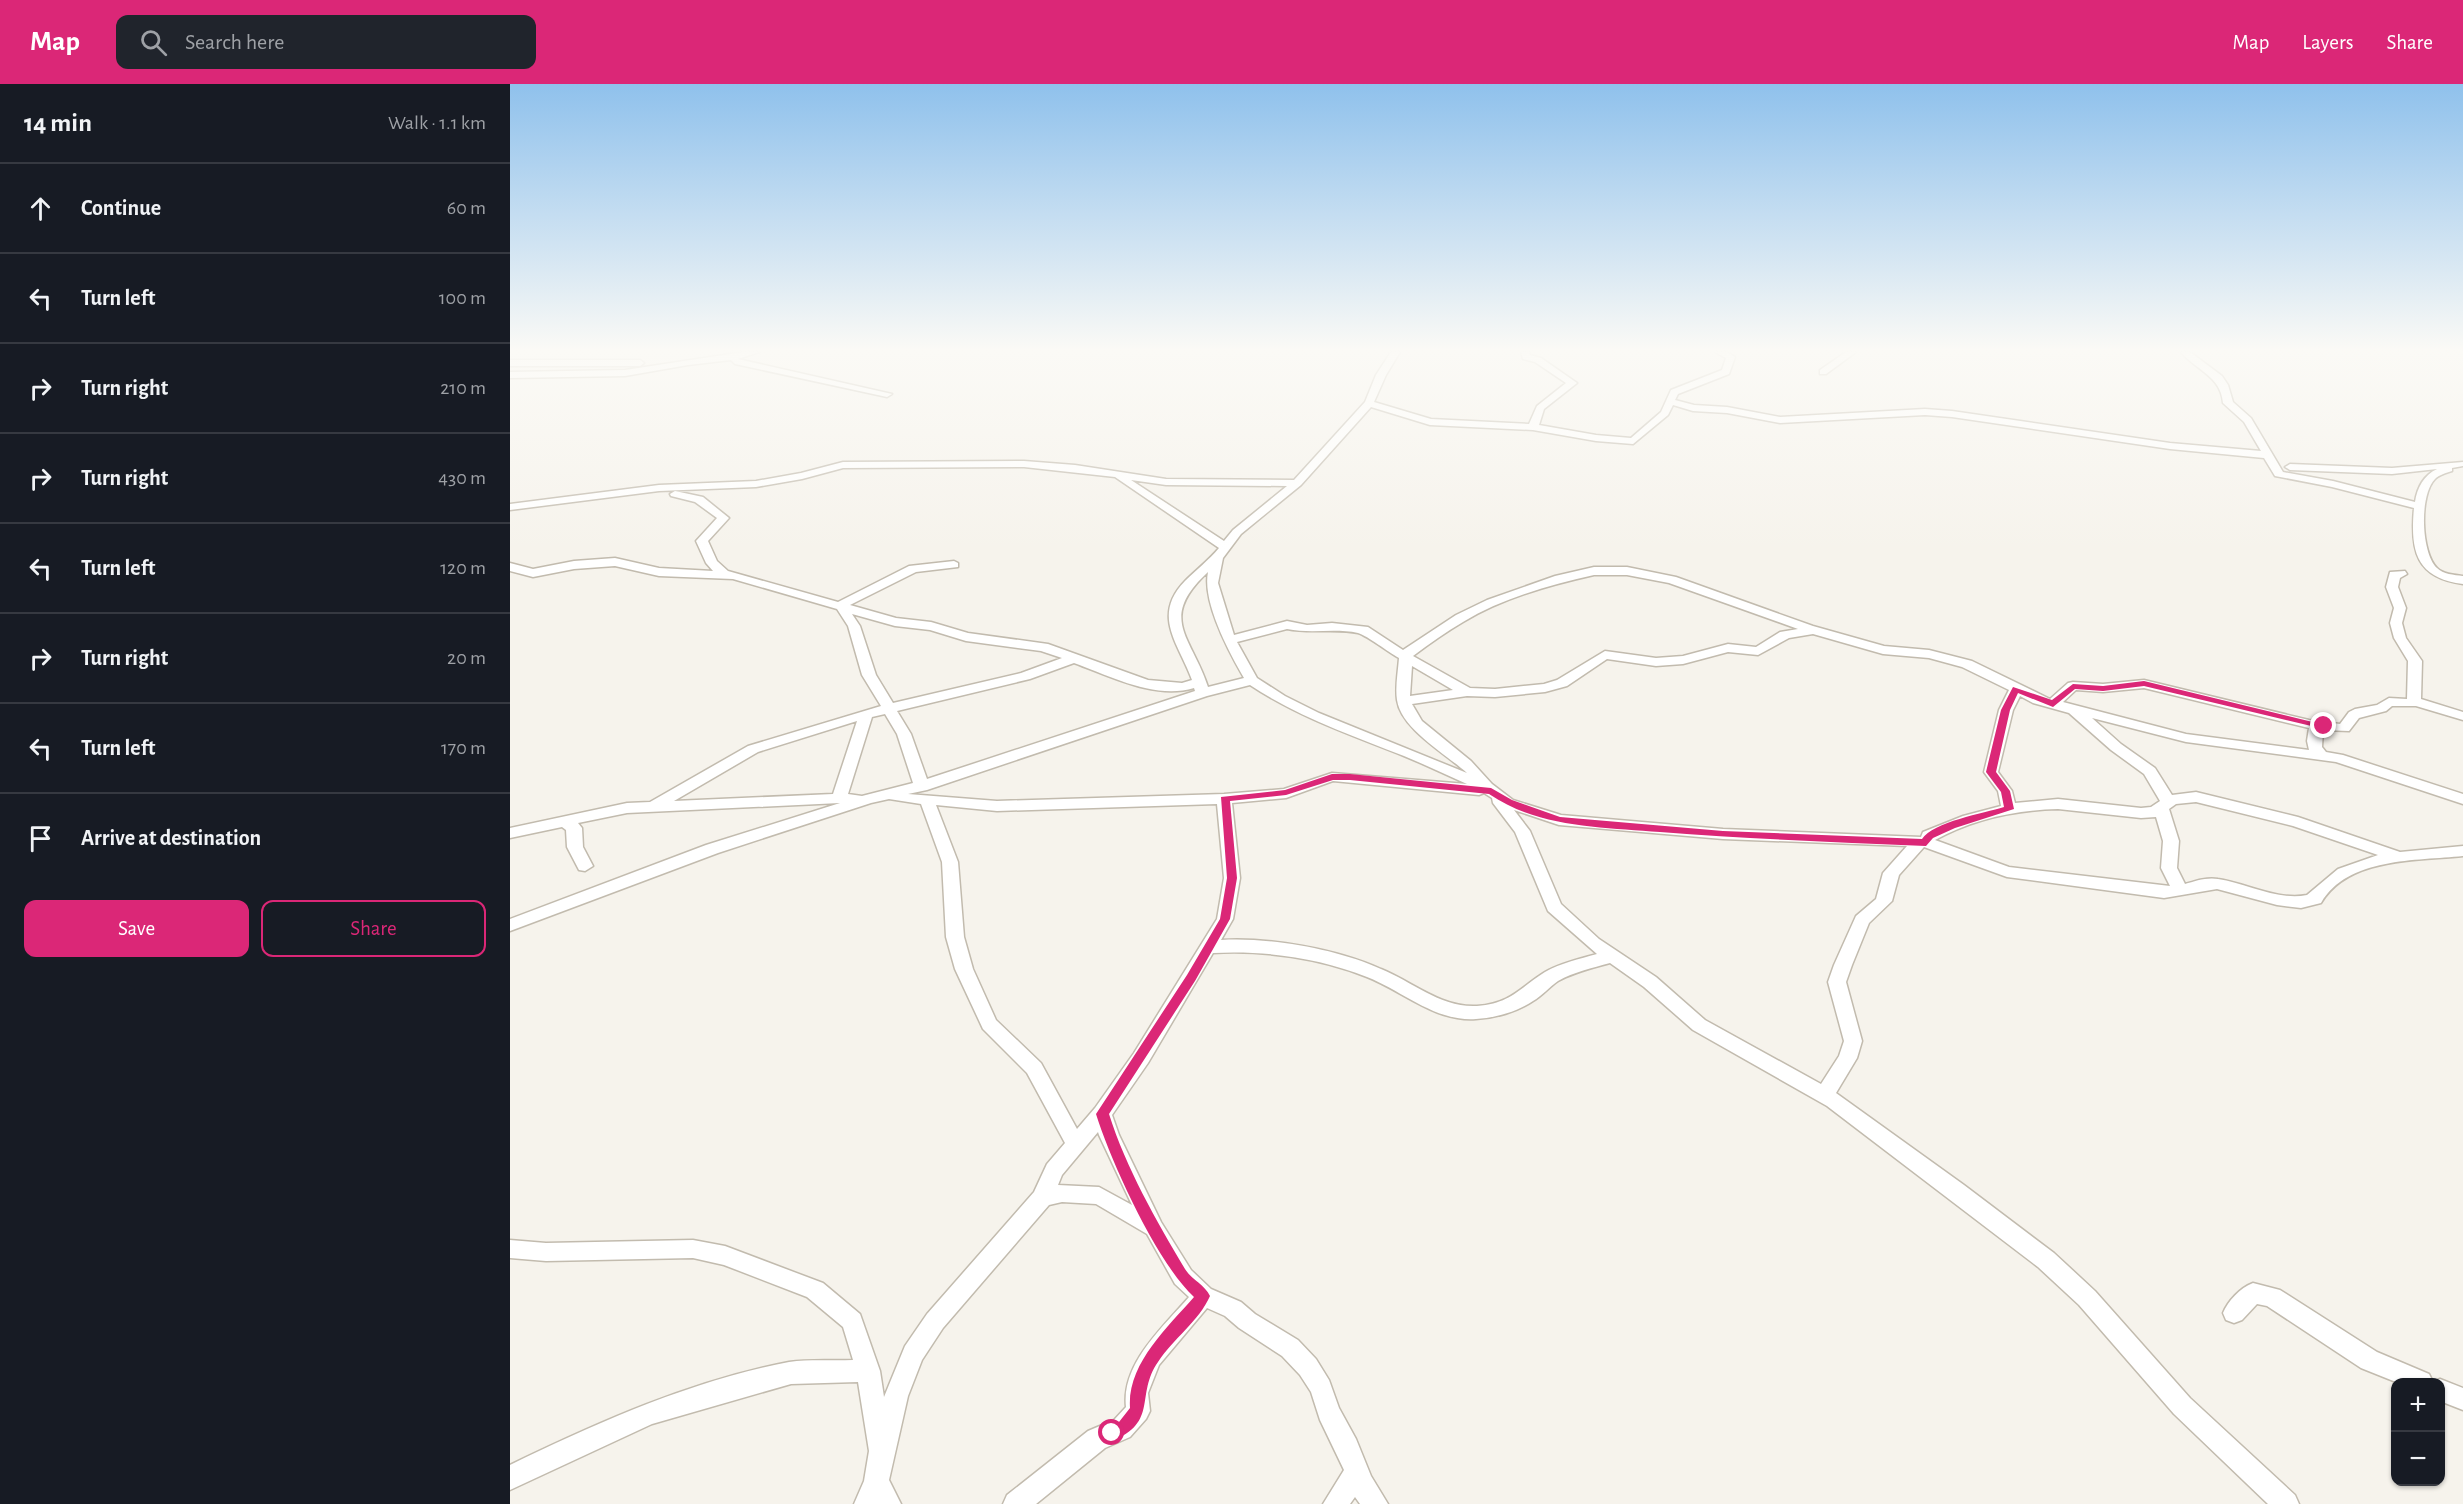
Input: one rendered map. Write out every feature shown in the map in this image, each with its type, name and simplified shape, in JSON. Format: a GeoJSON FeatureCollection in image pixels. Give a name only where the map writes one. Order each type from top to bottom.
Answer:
{"type":"FeatureCollection","features":[{"type":"Feature","properties":{"kind":"street"},"geometry":{"type":"LineString","coordinates":[[1201,687],[1175,626],[1173,612],[1185,588],[1221,552],[1237,532],[1297,483],[1356,418]]}},
{"type":"Feature","properties":{"kind":"street"},"geometry":{"type":"LineString","coordinates":[[1418,418],[1430,422],[1533,427],[1596,438],[1633,441],[1659,418]]}},
{"type":"Feature","properties":{"kind":"street"},"geometry":{"type":"LineString","coordinates":[[1533,427],[1536,418]]}},
{"type":"Feature","properties":{"kind":"street"},"geometry":{"type":"LineString","coordinates":[[1771,418],[1828,418]]}},
{"type":"Feature","properties":{"kind":"street"},"geometry":{"type":"LineString","coordinates":[[1976,418],[2170,446],[2269,455]]}},
{"type":"Feature","properties":{"kind":"street"},"geometry":{"type":"LineString","coordinates":[[2246,418],[2276,469],[2418,506]]}},
{"type":"Feature","properties":{"kind":"street"},"geometry":{"type":"LineString","coordinates":[[699,499],[756,484],[802,476],[839,465],[1024,464],[1075,468],[1166,482],[1297,483]]}},
{"type":"Feature","properties":{"kind":"street"},"geometry":{"type":"LineString","coordinates":[[2276,469],[2372,471],[2461,464]]}},
{"type":"Feature","properties":{"kind":"street"},"geometry":{"type":"LineString","coordinates":[[2461,464],[2431,476],[2418,506],[2423,552],[2428,563],[2439,574],[2463,580]]}},
{"type":"Feature","properties":{"kind":"street"},"geometry":{"type":"LineString","coordinates":[[1119,476],[1221,552]]}},
{"type":"Feature","properties":{"kind":"street"},"geometry":{"type":"LineString","coordinates":[[510,507],[654,489],[756,484]]}},
{"type":"Feature","properties":{"kind":"street"},"geometry":{"type":"LineString","coordinates":[[654,489],[699,499],[723,518],[702,541],[712,563],[724,574]]}},
{"type":"Feature","properties":{"kind":"street"},"geometry":{"type":"LineString","coordinates":[[1221,552],[1212,583],[1229,640],[1252,680],[1280,699],[1314,716],[1412,754],[1491,791],[1508,803],[1559,820],[1723,834],[1926,842],[2007,872],[2147,890],[2180,891],[2203,884],[2217,884],[2277,899],[2306,901],[2315,899],[2318,893],[2345,869],[2371,861],[2463,851]]}},
{"type":"Feature","properties":{"kind":"street"},"geometry":{"type":"LineString","coordinates":[[510,567],[533,573],[574,565],[615,562],[659,572],[724,574],[750,578],[895,622],[931,626],[966,637],[1043,647],[1146,684],[1201,687],[1252,680]]}},
{"type":"Feature","properties":{"kind":"street"},"geometry":{"type":"LineString","coordinates":[[841,605],[913,569],[954,565]]}},
{"type":"Feature","properties":{"kind":"street"},"geometry":{"type":"LineString","coordinates":[[1405,655],[1460,618],[1491,603],[1555,580],[1594,571],[1627,571],[1672,580],[1814,630],[1883,650],[1947,658],[1967,664],[2016,689],[2074,710],[2186,738],[2321,755],[2378,770],[2417,786],[2463,800]]}},
{"type":"Feature","properties":{"kind":"street"},"geometry":{"type":"LineString","coordinates":[[2401,573],[2394,575],[2392,587],[2400,608],[2396,623],[2400,638],[2415,661],[2416,702]]}},
{"type":"Feature","properties":{"kind":"street"},"geometry":{"type":"LineString","coordinates":[[841,605],[854,626],[869,675],[881,699],[891,709],[904,734],[950,862],[955,937],[964,969],[989,1024],[1034,1068],[1076,1145]]}},
{"type":"Feature","properties":{"kind":"street"},"geometry":{"type":"LineString","coordinates":[[1229,640],[1287,625],[1307,629],[1355,628],[1369,632],[1467,692]]}},
{"type":"Feature","properties":{"kind":"street"},"geometry":{"type":"LineString","coordinates":[[1403,701],[1467,692],[1524,691],[1562,683],[1605,655],[1663,661],[1683,660],[1722,649],[1761,650],[1785,635],[1814,630]]}},
{"type":"Feature","properties":{"kind":"street"},"geometry":{"type":"LineString","coordinates":[[1405,655],[1403,701],[1413,717],[1430,735],[1461,758],[1491,791],[1522,831],[1554,907],[1569,918],[1593,943],[1650,982],[1700,1025],[1824,1095],[1958,1191],[2046,1260],[2087,1298],[2182,1406],[2286,1504]]}},
{"type":"Feature","properties":{"kind":"street"},"geometry":{"type":"LineString","coordinates":[[653,807],[753,749],[866,714],[1025,676],[1074,658]]}},
{"type":"Feature","properties":{"kind":"street"},"geometry":{"type":"LineString","coordinates":[[2053,704],[2073,686],[2103,688],[2144,684],[2319,726],[2343,728],[2360,711],[2381,708],[2389,702],[2416,702],[2463,716]]}},
{"type":"Feature","properties":{"kind":"street"},"geometry":{"type":"LineString","coordinates":[[925,794],[1201,687]]}},
{"type":"Feature","properties":{"kind":"street"},"geometry":{"type":"LineString","coordinates":[[2009,809],[2005,791],[1991,772],[2006,710],[2016,689]]}},
{"type":"Feature","properties":{"kind":"street"},"geometry":{"type":"LineString","coordinates":[[2074,710],[2116,747],[2150,771],[2164,805],[2171,841],[2169,868],[2180,891]]}},
{"type":"Feature","properties":{"kind":"street"},"geometry":{"type":"LineString","coordinates":[[839,798],[866,714]]}},
{"type":"Feature","properties":{"kind":"street"},"geometry":{"type":"LineString","coordinates":[[2319,726],[2314,730],[2313,741],[2316,751],[2321,755]]}},
{"type":"Feature","properties":{"kind":"street"},"geometry":{"type":"LineString","coordinates":[[510,926],[712,849],[866,800],[886,796],[925,794],[997,806],[1224,799],[1286,792],[1332,777],[1491,791]]}},
{"type":"Feature","properties":{"kind":"street"},"geometry":{"type":"LineString","coordinates":[[510,832],[627,808],[839,798],[866,800]]}},
{"type":"Feature","properties":{"kind":"street"},"geometry":{"type":"LineString","coordinates":[[1926,842],[1929,836],[1952,826],[2009,809],[2041,803],[2127,813],[2150,813],[2164,805],[2187,798],[2206,799],[2313,826],[2399,857]]}},
{"type":"Feature","properties":{"kind":"street"},"geometry":{"type":"LineString","coordinates":[[888,1504],[872,1493],[896,1396],[912,1354],[935,1321],[1042,1198],[1054,1170],[1102,1114],[1141,1058],[1225,919],[1232,878],[1224,799]]}},
{"type":"Feature","properties":{"kind":"street"},"geometry":{"type":"LineString","coordinates":[[566,822],[574,828],[575,848],[585,866]]}},
{"type":"Feature","properties":{"kind":"street"},"geometry":{"type":"LineString","coordinates":[[1824,1095],[1848,1058],[1853,1041],[1837,982],[1843,965],[1862,920],[1884,901],[1895,868],[1919,843],[1926,842]]}},
{"type":"Feature","properties":{"kind":"street"},"geometry":{"type":"LineString","coordinates":[[1209,947],[1223,945],[1343,962],[1375,973],[1435,1004],[1462,1012],[1501,1008],[1526,998],[1554,975],[1583,963],[1613,956]]}},
{"type":"Feature","properties":{"kind":"street"},"geometry":{"type":"LineString","coordinates":[[1102,1114],[1109,1135],[1154,1228],[1183,1277],[1203,1296],[1233,1309],[1247,1321],[1290,1348],[1308,1367],[1321,1388],[1328,1412],[1347,1448],[1356,1473],[1375,1504]]}},
{"type":"Feature","properties":{"kind":"street"},"geometry":{"type":"LineString","coordinates":[[1042,1198],[1062,1193],[1100,1196],[1154,1228]]}},
{"type":"Feature","properties":{"kind":"street"},"geometry":{"type":"LineString","coordinates":[[510,1249],[546,1252],[693,1249],[725,1256],[815,1290],[852,1321],[868,1371],[881,1453]]}},
{"type":"Feature","properties":{"kind":"street"},"geometry":{"type":"LineString","coordinates":[[2234,1313],[2253,1293],[2272,1297],[2361,1356],[2410,1378]]}},
{"type":"Feature","properties":{"kind":"street"},"geometry":{"type":"LineString","coordinates":[[1016,1504],[1097,1439],[1124,1427],[1138,1411],[1136,1393],[1151,1358],[1203,1296]]}},
{"type":"Feature","properties":{"kind":"street"},"geometry":{"type":"LineString","coordinates":[[510,1478],[581,1443],[650,1413],[728,1389],[791,1373],[868,1371]]}},
{"type":"Feature","properties":{"kind":"street"},"geometry":{"type":"LineString","coordinates":[[2445,1392],[2463,1399]]}},
{"type":"Feature","properties":{"kind":"street"},"geometry":{"type":"LineString","coordinates":[[1336,1504],[1356,1473]]}},
{"type":"Feature","properties":{"kind":"route"},"geometry":{"type":"LineString","coordinates":[[1112,1433],[1122,1429],[1138,1411],[1136,1393],[1151,1358],[1203,1296],[1183,1277],[1154,1228],[1109,1135],[1102,1114],[1141,1058],[1225,919],[1232,878],[1224,799],[1286,792],[1332,777],[1350,777],[1491,791],[1508,803],[1559,820],[1652,826],[1723,834],[1926,842],[1929,836],[1968,819],[2009,809],[2005,791],[1991,772],[2006,710],[2016,689],[2038,700],[2053,704],[2073,686],[2103,688],[2131,684],[2154,685],[2324,726]]}}]}
